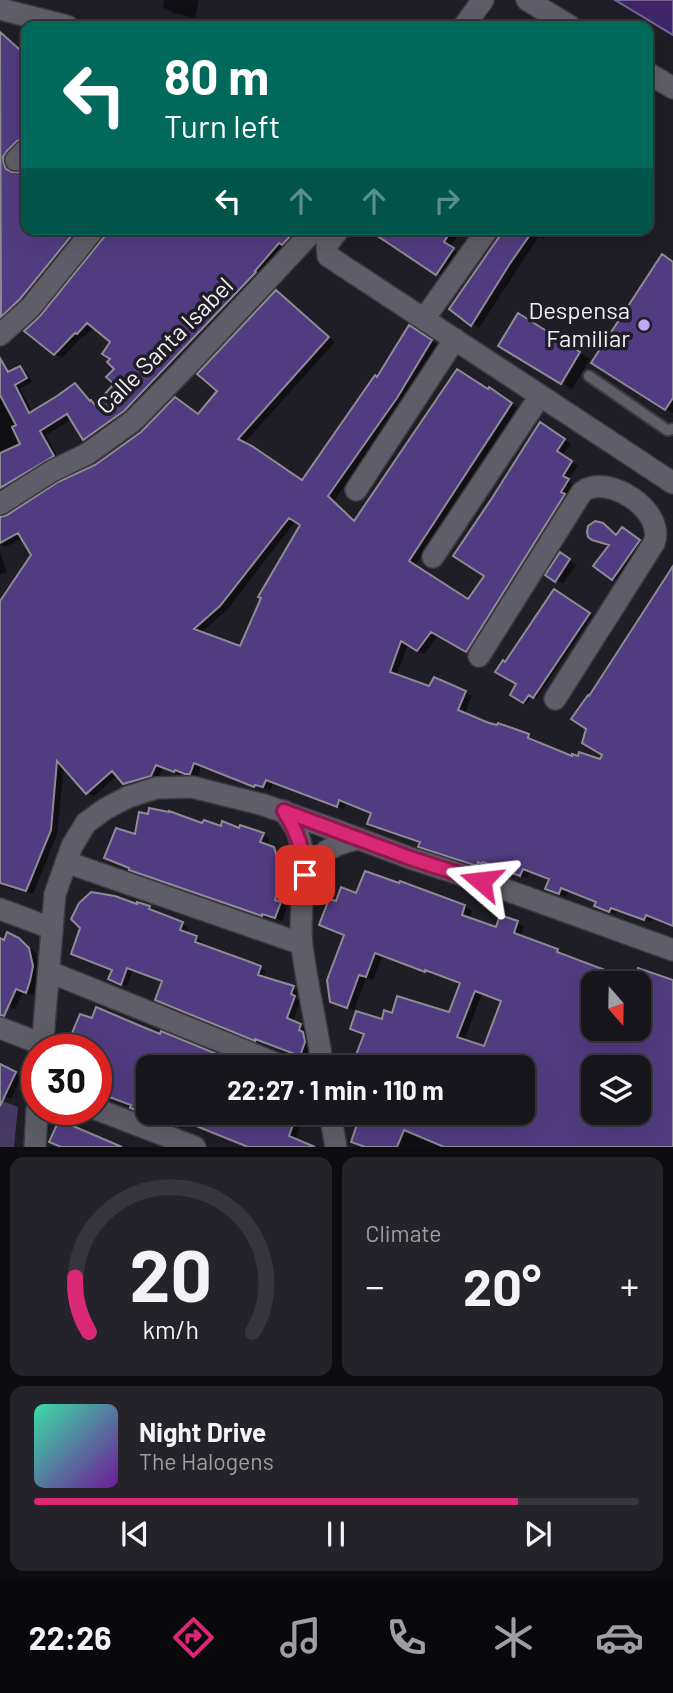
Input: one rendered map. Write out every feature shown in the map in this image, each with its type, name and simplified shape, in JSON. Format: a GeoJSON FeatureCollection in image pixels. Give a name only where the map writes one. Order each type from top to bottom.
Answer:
{"type":"FeatureCollection","features":[{"type":"Feature","properties":{"kind":"street"},"geometry":{"type":"LineString","coordinates":[[468,21],[484,0]]}},
{"type":"Feature","properties":{"kind":"street"},"geometry":{"type":"LineString","coordinates":[[527,0],[562,21]]}},
{"type":"Feature","properties":{"kind":"street"},"geometry":{"type":"LineString","coordinates":[[0,9],[47,21]]}},
{"type":"Feature","properties":{"kind":"street"},"geometry":{"type":"LineString","coordinates":[[653,76],[673,88]]}},
{"type":"Feature","properties":{"kind":"street"},"geometry":{"type":"LineString","coordinates":[[0,335],[30,307],[89,235]]}},
{"type":"Feature","properties":{"kind":"street","name":"Calle Santa Isabel"},"geometry":{"type":"LineString","coordinates":[[0,504],[52,471],[87,454],[133,421],[309,235]]}},
{"type":"Feature","properties":{"kind":"street"},"geometry":{"type":"LineString","coordinates":[[334,235],[327,245],[328,257],[659,474],[632,498]]}},
{"type":"Feature","properties":{"kind":"street"},"geometry":{"type":"LineString","coordinates":[[424,319],[484,235]]}},
{"type":"Feature","properties":{"kind":"street"},"geometry":{"type":"LineString","coordinates":[[355,490],[455,340]]}},
{"type":"Feature","properties":{"kind":"street"},"geometry":{"type":"LineString","coordinates":[[433,557],[540,396]]}},
{"type":"Feature","properties":{"kind":"street"},"geometry":{"type":"LineString","coordinates":[[479,656],[582,492],[597,485],[612,488],[632,498],[650,516],[656,529],[654,543],[555,699]]}},
{"type":"Feature","properties":{"kind":"street"},"geometry":{"type":"LineString","coordinates":[[43,1034],[55,894],[72,846],[86,823],[105,809],[128,797],[156,788],[192,787],[284,811],[673,950]]}},
{"type":"Feature","properties":{"kind":"street"},"geometry":{"type":"LineString","coordinates":[[284,811],[295,828],[302,853],[305,875],[301,894],[302,944],[321,1055]]}},
{"type":"Feature","properties":{"kind":"street"},"geometry":{"type":"LineString","coordinates":[[305,875],[325,850],[358,839]]}},
{"type":"Feature","properties":{"kind":"street"},"geometry":{"type":"LineString","coordinates":[[66,862],[302,944]]}},
{"type":"Feature","properties":{"kind":"street"},"geometry":{"type":"LineString","coordinates":[[0,909],[51,929]]}},
{"type":"Feature","properties":{"kind":"street"},"geometry":{"type":"LineString","coordinates":[[50,972],[255,1055]]}},
{"type":"Feature","properties":{"kind":"street"},"geometry":{"type":"LineString","coordinates":[[0,1028],[21,1038]]}},
{"type":"Feature","properties":{"kind":"street"},"geometry":{"type":"LineString","coordinates":[[112,1115],[195,1147]]}},
{"type":"Feature","properties":{"kind":"street"},"geometry":{"type":"LineString","coordinates":[[35,1147],[36,1125]]}},
{"type":"Feature","properties":{"kind":"street"},"geometry":{"type":"LineString","coordinates":[[332,1125],[337,1147]]}},
{"type":"Feature","properties":{"kind":"lane"},"geometry":{"type":"LineString","coordinates":[[589,376],[667,430],[673,429]]}},
{"type":"Feature","properties":{"kind":"shaded area"},"geometry":{"type":"Polygon","coordinates":[[[615,0],[673,0],[673,35],[615,0]]]}},
{"type":"Feature","properties":{"kind":"shaded area"},"geometry":{"type":"Polygon","coordinates":[[[0,1100],[18,1107],[14,1147],[0,1147],[0,1100]]]}},
{"type":"Feature","properties":{"kind":"building"},"geometry":{"type":"Polygon","coordinates":[[[0,32],[19,49],[21,46],[21,139],[3,157],[6,169],[21,171],[21,235],[72,235],[20,299],[1,317],[0,32]]]}},
{"type":"Feature","properties":{"kind":"building"},"geometry":{"type":"Polygon","coordinates":[[[291,235],[282,245],[279,243],[256,272],[124,411],[83,440],[67,414],[40,431],[54,456],[0,488],[0,453],[20,444],[12,427],[16,425],[0,395],[0,358],[8,372],[20,366],[27,378],[15,385],[29,413],[75,383],[95,405],[114,384],[106,377],[114,369],[107,362],[110,359],[102,354],[110,342],[87,323],[54,355],[24,331],[40,316],[104,237],[291,235]]]}},
{"type":"Feature","properties":{"kind":"building"},"geometry":{"type":"Polygon","coordinates":[[[376,235],[448,235],[444,242],[454,248],[436,275],[376,235]]]}},
{"type":"Feature","properties":{"kind":"building"},"geometry":{"type":"Polygon","coordinates":[[[530,235],[471,326],[449,309],[499,237],[530,235]]]}},
{"type":"Feature","properties":{"kind":"building","name":"Despensa Familiar"},"geometry":{"type":"Polygon","coordinates":[[[662,254],[673,262],[673,398],[665,410],[591,363],[662,254]]]}},
{"type":"Feature","properties":{"kind":"building"},"geometry":{"type":"Polygon","coordinates":[[[276,290],[329,337],[238,439],[302,480],[375,375],[377,377],[409,325],[432,340],[397,398],[328,496],[354,521],[457,369],[512,403],[409,561],[468,599],[484,576],[453,556],[540,422],[565,439],[557,451],[572,461],[563,476],[569,479],[561,492],[565,494],[466,652],[431,632],[417,651],[401,641],[390,672],[429,686],[434,677],[466,691],[458,710],[489,723],[498,723],[529,734],[528,738],[572,756],[578,756],[579,752],[600,759],[602,755],[582,743],[586,729],[571,719],[589,696],[673,566],[673,926],[646,915],[644,920],[611,908],[609,912],[594,906],[596,902],[561,888],[559,894],[545,889],[549,879],[523,869],[520,876],[483,862],[478,862],[477,866],[418,847],[420,842],[367,824],[371,813],[339,800],[337,807],[266,780],[263,787],[254,787],[194,763],[190,774],[175,770],[174,772],[156,765],[151,776],[123,784],[112,771],[86,794],[57,761],[51,830],[26,891],[0,883],[0,601],[31,555],[18,533],[0,543],[0,517],[58,482],[95,465],[141,432],[175,397],[198,414],[217,391],[197,374],[276,290]],[[289,518],[220,606],[194,629],[240,646],[261,598],[258,597],[300,525],[289,518]]]}},
{"type":"Feature","properties":{"kind":"building"},"geometry":{"type":"Polygon","coordinates":[[[518,313],[580,352],[561,384],[498,346],[518,313]]]}},
{"type":"Feature","properties":{"kind":"building"},"geometry":{"type":"Polygon","coordinates":[[[595,521],[603,523],[616,535],[622,527],[640,540],[612,580],[593,566],[609,545],[588,537],[588,526],[595,521]]]}},
{"type":"Feature","properties":{"kind":"building"},"geometry":{"type":"Polygon","coordinates":[[[560,552],[570,559],[555,582],[545,575],[560,552]]]}},
{"type":"Feature","properties":{"kind":"building"},"geometry":{"type":"Polygon","coordinates":[[[554,589],[590,613],[533,698],[529,695],[523,703],[510,695],[516,684],[495,672],[503,660],[505,662],[554,589]]]}},
{"type":"Feature","properties":{"kind":"building"},"geometry":{"type":"Polygon","coordinates":[[[149,808],[169,811],[202,823],[204,820],[221,826],[222,821],[264,833],[260,842],[274,847],[283,875],[275,900],[281,902],[275,918],[262,916],[129,870],[104,858],[116,828],[135,834],[139,812],[148,814],[149,808]]]}},
{"type":"Feature","properties":{"kind":"building"},"geometry":{"type":"Polygon","coordinates":[[[365,871],[399,883],[400,881],[465,905],[462,915],[496,927],[500,915],[518,921],[514,933],[607,971],[581,971],[581,1041],[651,1041],[651,972],[673,980],[673,1147],[444,1147],[404,1130],[397,1147],[365,1147],[351,1142],[357,1125],[535,1125],[535,1055],[356,1055],[364,1034],[350,1029],[356,1011],[382,1019],[384,1010],[392,1013],[397,996],[449,1012],[460,983],[375,953],[366,977],[359,975],[347,1008],[330,1002],[327,980],[344,935],[319,925],[329,899],[336,901],[341,887],[356,893],[365,871]],[[475,991],[457,1037],[484,1046],[501,1001],[475,991]]]}},
{"type":"Feature","properties":{"kind":"building"},"geometry":{"type":"Polygon","coordinates":[[[91,892],[150,906],[149,909],[183,922],[180,930],[197,936],[195,942],[261,966],[258,975],[294,986],[291,994],[295,996],[287,1018],[301,1024],[299,1030],[303,1032],[305,1042],[300,1055],[255,1041],[155,1000],[162,981],[127,968],[121,985],[108,979],[112,970],[71,954],[80,928],[71,919],[79,903],[91,892]]]}},
{"type":"Feature","properties":{"kind":"building"},"geometry":{"type":"Polygon","coordinates":[[[7,932],[19,938],[29,948],[33,966],[26,993],[16,989],[4,1016],[0,1015],[0,938],[4,940],[7,932]]]}},
{"type":"Feature","properties":{"kind":"building"},"geometry":{"type":"Polygon","coordinates":[[[96,1007],[219,1055],[136,1055],[136,1110],[130,1108],[131,1105],[112,1098],[112,1034],[72,1034],[80,1014],[92,1018],[96,1007]]]}},
{"type":"Feature","properties":{"kind":"building"},"geometry":{"type":"Polygon","coordinates":[[[0,1064],[16,1072],[0,1106],[0,1064]]]}},
{"type":"Feature","properties":{"kind":"building"},"geometry":{"type":"Polygon","coordinates":[[[57,1125],[71,1125],[122,1147],[61,1147],[49,1142],[57,1125]]]}},
{"type":"Feature","properties":{"kind":"building"},"geometry":{"type":"Polygon","coordinates":[[[194,1125],[293,1125],[289,1136],[315,1147],[248,1147],[194,1125]]]}},
{"type":"Feature","properties":{"kind":"place","name":"Despensa Familiar"},"geometry":{"type":"Point","coordinates":[644,325]}},
{"type":"Feature","properties":{"kind":"route"},"geometry":{"type":"LineString","coordinates":[[305,875],[295,828],[284,811],[481,881]]}}]}
